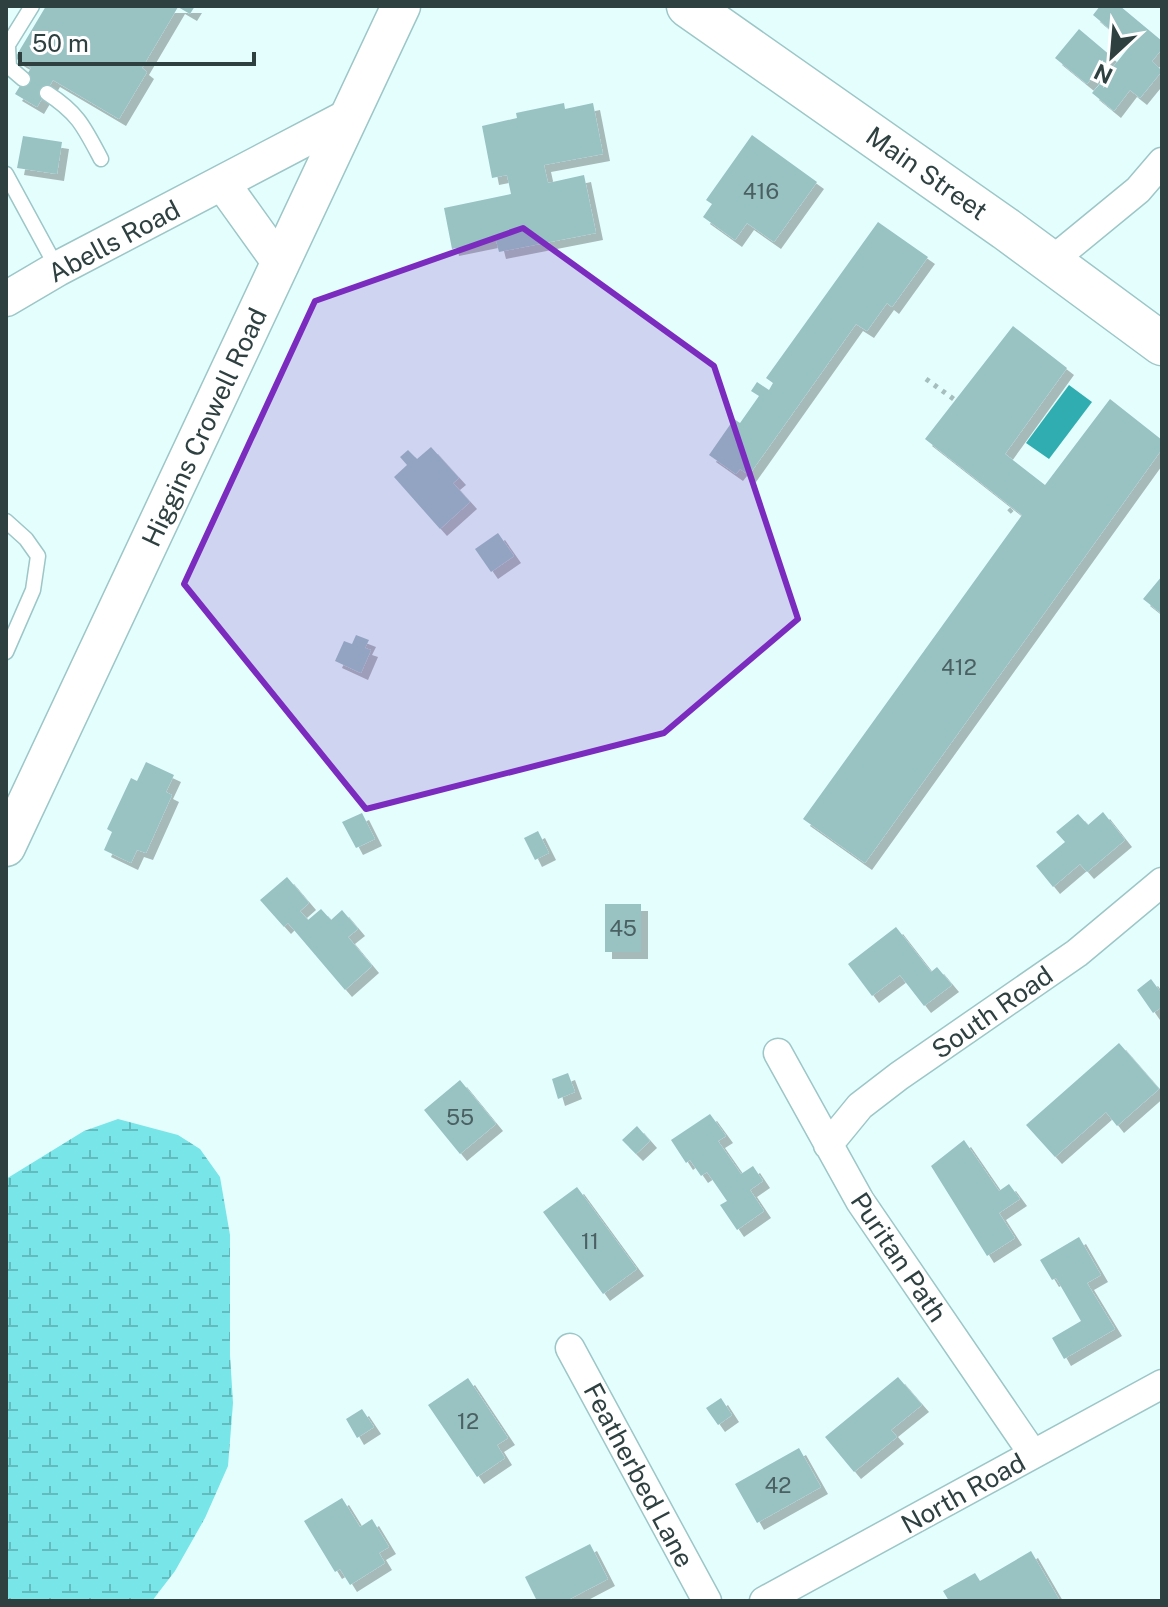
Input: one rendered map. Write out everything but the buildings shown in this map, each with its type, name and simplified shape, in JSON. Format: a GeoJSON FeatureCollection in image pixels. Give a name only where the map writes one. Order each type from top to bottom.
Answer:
{"type":"FeatureCollection","features":[{"type":"Feature","properties":{"kind":"main road","name":"Higgins Crowell Road"},"geometry":{"type":"LineString","coordinates":[[6,847],[401,6]]}},
{"type":"Feature","properties":{"kind":"main road","name":"Main Street"},"geometry":{"type":"LineString","coordinates":[[688,6],[1006,229],[1162,344]]}},
{"type":"Feature","properties":{"kind":"street","name":"Abells Road"},"geometry":{"type":"LineString","coordinates":[[6,299],[57,269],[351,115]]}},
{"type":"Feature","properties":{"kind":"street"},"geometry":{"type":"LineString","coordinates":[[1049,263],[1138,190],[1162,162]]}},
{"type":"Feature","properties":{"kind":"street"},"geometry":{"type":"LineString","coordinates":[[223,184],[281,265]]}},
{"type":"Feature","properties":{"kind":"street","name":"South Road"},"geometry":{"type":"LineString","coordinates":[[828,1145],[860,1106],[1077,953],[1162,882]]}},
{"type":"Feature","properties":{"kind":"street","name":"Puritan Path"},"geometry":{"type":"LineString","coordinates":[[778,1053],[860,1201],[1033,1454]]}},
{"type":"Feature","properties":{"kind":"street","name":"Featherbed Lane"},"geometry":{"type":"LineString","coordinates":[[570,1348],[707,1601]]}},
{"type":"Feature","properties":{"kind":"street","name":"North Road"},"geometry":{"type":"LineString","coordinates":[[764,1601],[1162,1384]]}},
{"type":"Feature","properties":{"kind":"lane"},"geometry":{"type":"LineString","coordinates":[[23,79],[9,67],[7,47],[32,6]]}},
{"type":"Feature","properties":{"kind":"lane"},"geometry":{"type":"LineString","coordinates":[[47,93],[69,107],[81,121],[101,159]]}},
{"type":"Feature","properties":{"kind":"lane"},"geometry":{"type":"LineString","coordinates":[[6,174],[57,269]]}},
{"type":"Feature","properties":{"kind":"lane"},"geometry":{"type":"LineString","coordinates":[[6,521],[26,539],[38,556],[33,590],[6,652]]}},
{"type":"Feature","properties":{"kind":"path"},"geometry":{"type":"LineString","coordinates":[[926,379],[955,400]]}},
{"type":"Feature","properties":{"kind":"highlighted area"},"geometry":{"type":"Polygon","coordinates":[[[523,228],[714,366],[798,619],[664,733],[366,809],[184,584],[315,301],[523,228]]]}},
{"type":"Feature","properties":{"kind":"green space"},"geometry":{"type":"Polygon","coordinates":[[[118,1119],[178,1135],[200,1149],[220,1177],[230,1235],[233,1403],[228,1466],[205,1518],[175,1571],[152,1601],[6,1601],[6,1179],[84,1131],[118,1119]]]}},
{"type":"Feature","properties":{"kind":"shaded area"},"geometry":{"type":"Polygon","coordinates":[[[1069,385],[1092,402],[1049,459],[1026,443],[1069,385]]]}}]}
